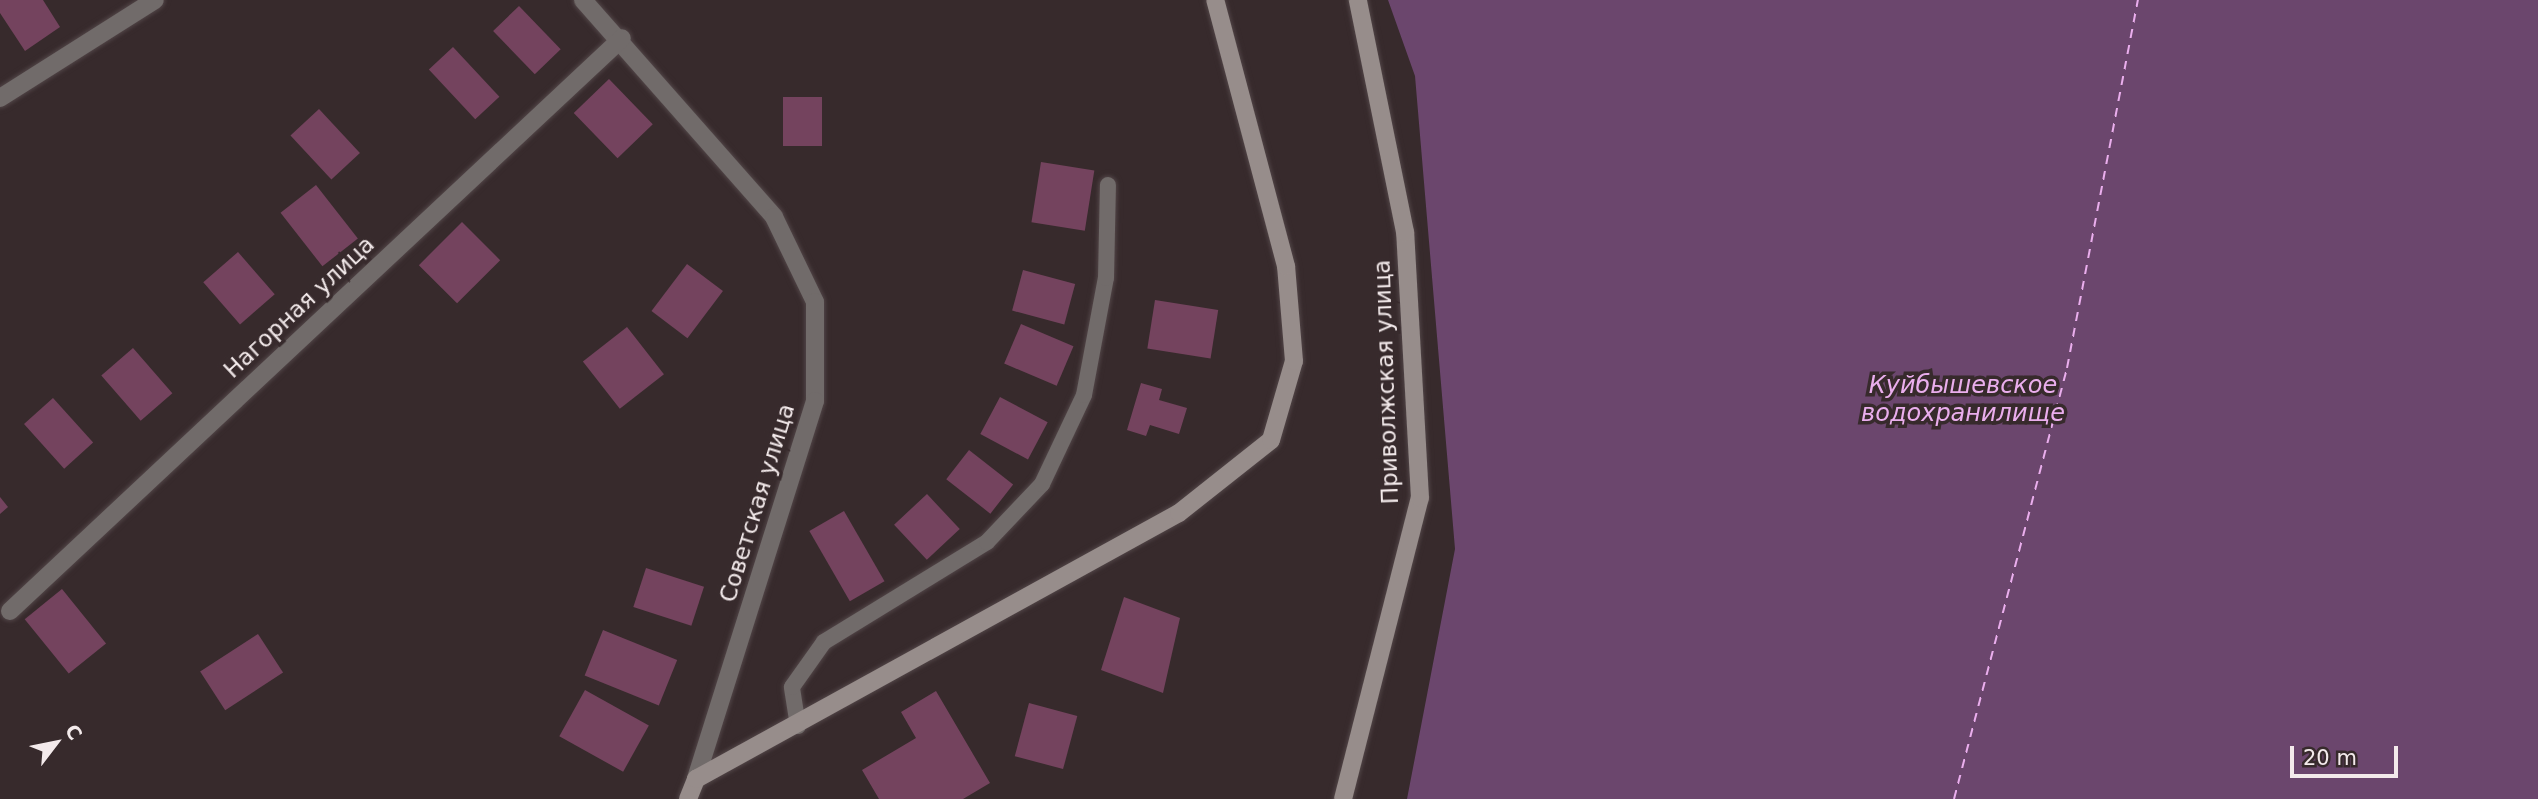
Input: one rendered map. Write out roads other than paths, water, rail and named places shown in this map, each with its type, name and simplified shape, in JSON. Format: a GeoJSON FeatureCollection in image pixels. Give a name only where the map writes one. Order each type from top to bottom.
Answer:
{"type":"FeatureCollection","features":[{"type":"Feature","properties":{"kind":"street"},"geometry":{"type":"LineString","coordinates":[[0,98],[155,0]]}},
{"type":"Feature","properties":{"kind":"street","name":"Советская улица"},"geometry":{"type":"LineString","coordinates":[[583,0],[622,38],[774,217],[815,302],[815,401],[688,799]]}},
{"type":"Feature","properties":{"kind":"street"},"geometry":{"type":"LineString","coordinates":[[696,779],[798,726],[1178,513],[1271,440],[1294,361],[1286,266],[1214,0]]}},
{"type":"Feature","properties":{"kind":"street","name":"Приволжская улица"},"geometry":{"type":"LineString","coordinates":[[1343,799],[1420,498],[1405,232],[1358,0]]}},
{"type":"Feature","properties":{"kind":"street","name":"Нагорная улица"},"geometry":{"type":"LineString","coordinates":[[10,611],[622,38]]}},
{"type":"Feature","properties":{"kind":"lane"},"geometry":{"type":"LineString","coordinates":[[798,726],[792,687],[824,642],[987,542],[1042,484],[1084,394],[1106,278],[1108,185]]}},
{"type":"Feature","properties":{"kind":"water","name":"Куйбышевское водохранилище"},"geometry":{"type":"Polygon","coordinates":[[[1388,0],[2538,0],[2538,799],[1407,799],[1455,549],[1415,76],[1388,0]]]}}]}
